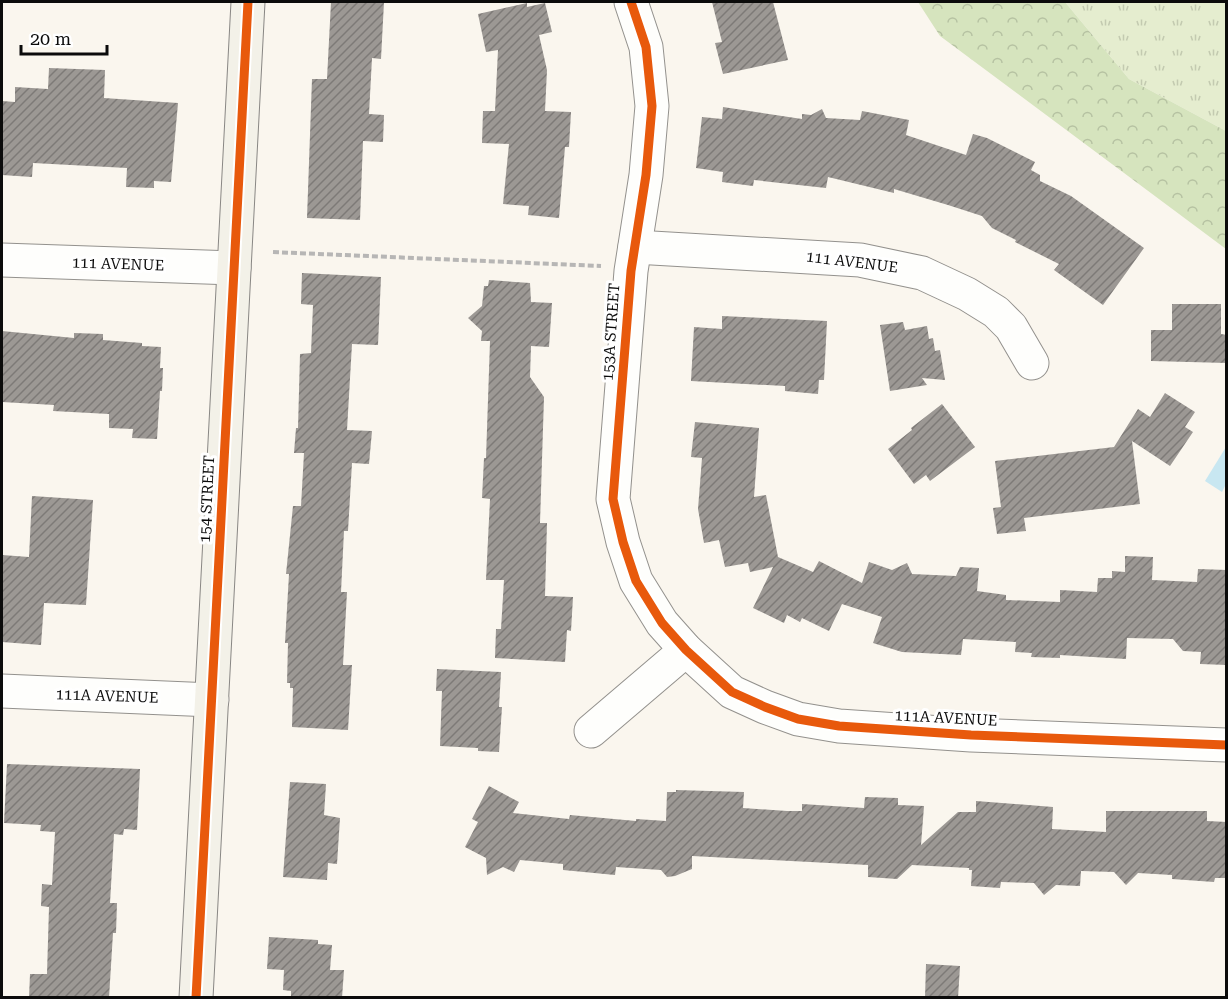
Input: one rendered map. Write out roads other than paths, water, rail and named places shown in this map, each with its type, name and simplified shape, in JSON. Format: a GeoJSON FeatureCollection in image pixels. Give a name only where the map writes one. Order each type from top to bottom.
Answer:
{"type":"FeatureCollection","features":[{"type":"Feature","properties":{"kind":"street","name":"154 STREET"},"geometry":{"type":"LineString","coordinates":[[196,998],[248,2]]}},
{"type":"Feature","properties":{"kind":"street","name":"153A STREET"},"geometry":{"type":"LineString","coordinates":[[631,2],[646,47],[652,106],[648,153],[631,271],[613,499],[623,542],[636,581],[662,623],[686,650]]}},
{"type":"Feature","properties":{"kind":"street","name":"111 AVENUE"},"geometry":{"type":"LineString","coordinates":[[635,247],[860,260],[922,273],[967,294],[996,312],[1011,327],[1032,363]]}},
{"type":"Feature","properties":{"kind":"street","name":"111 AVENUE"},"geometry":{"type":"LineString","coordinates":[[2,260],[234,268]]}},
{"type":"Feature","properties":{"kind":"street"},"geometry":{"type":"LineString","coordinates":[[591,731],[686,650]]}},
{"type":"Feature","properties":{"kind":"street","name":"111A AVENUE"},"geometry":{"type":"LineString","coordinates":[[686,650],[732,692],[798,719],[838,726],[971,735],[1227,745]]}},
{"type":"Feature","properties":{"kind":"street","name":"111A AVENUE"},"geometry":{"type":"LineString","coordinates":[[2,692],[212,700]]}},
{"type":"Feature","properties":{"kind":"water"},"geometry":{"type":"Polygon","coordinates":[[[1226,447],[1226,484],[1222,492],[1205,481],[1226,447]]]}}]}
